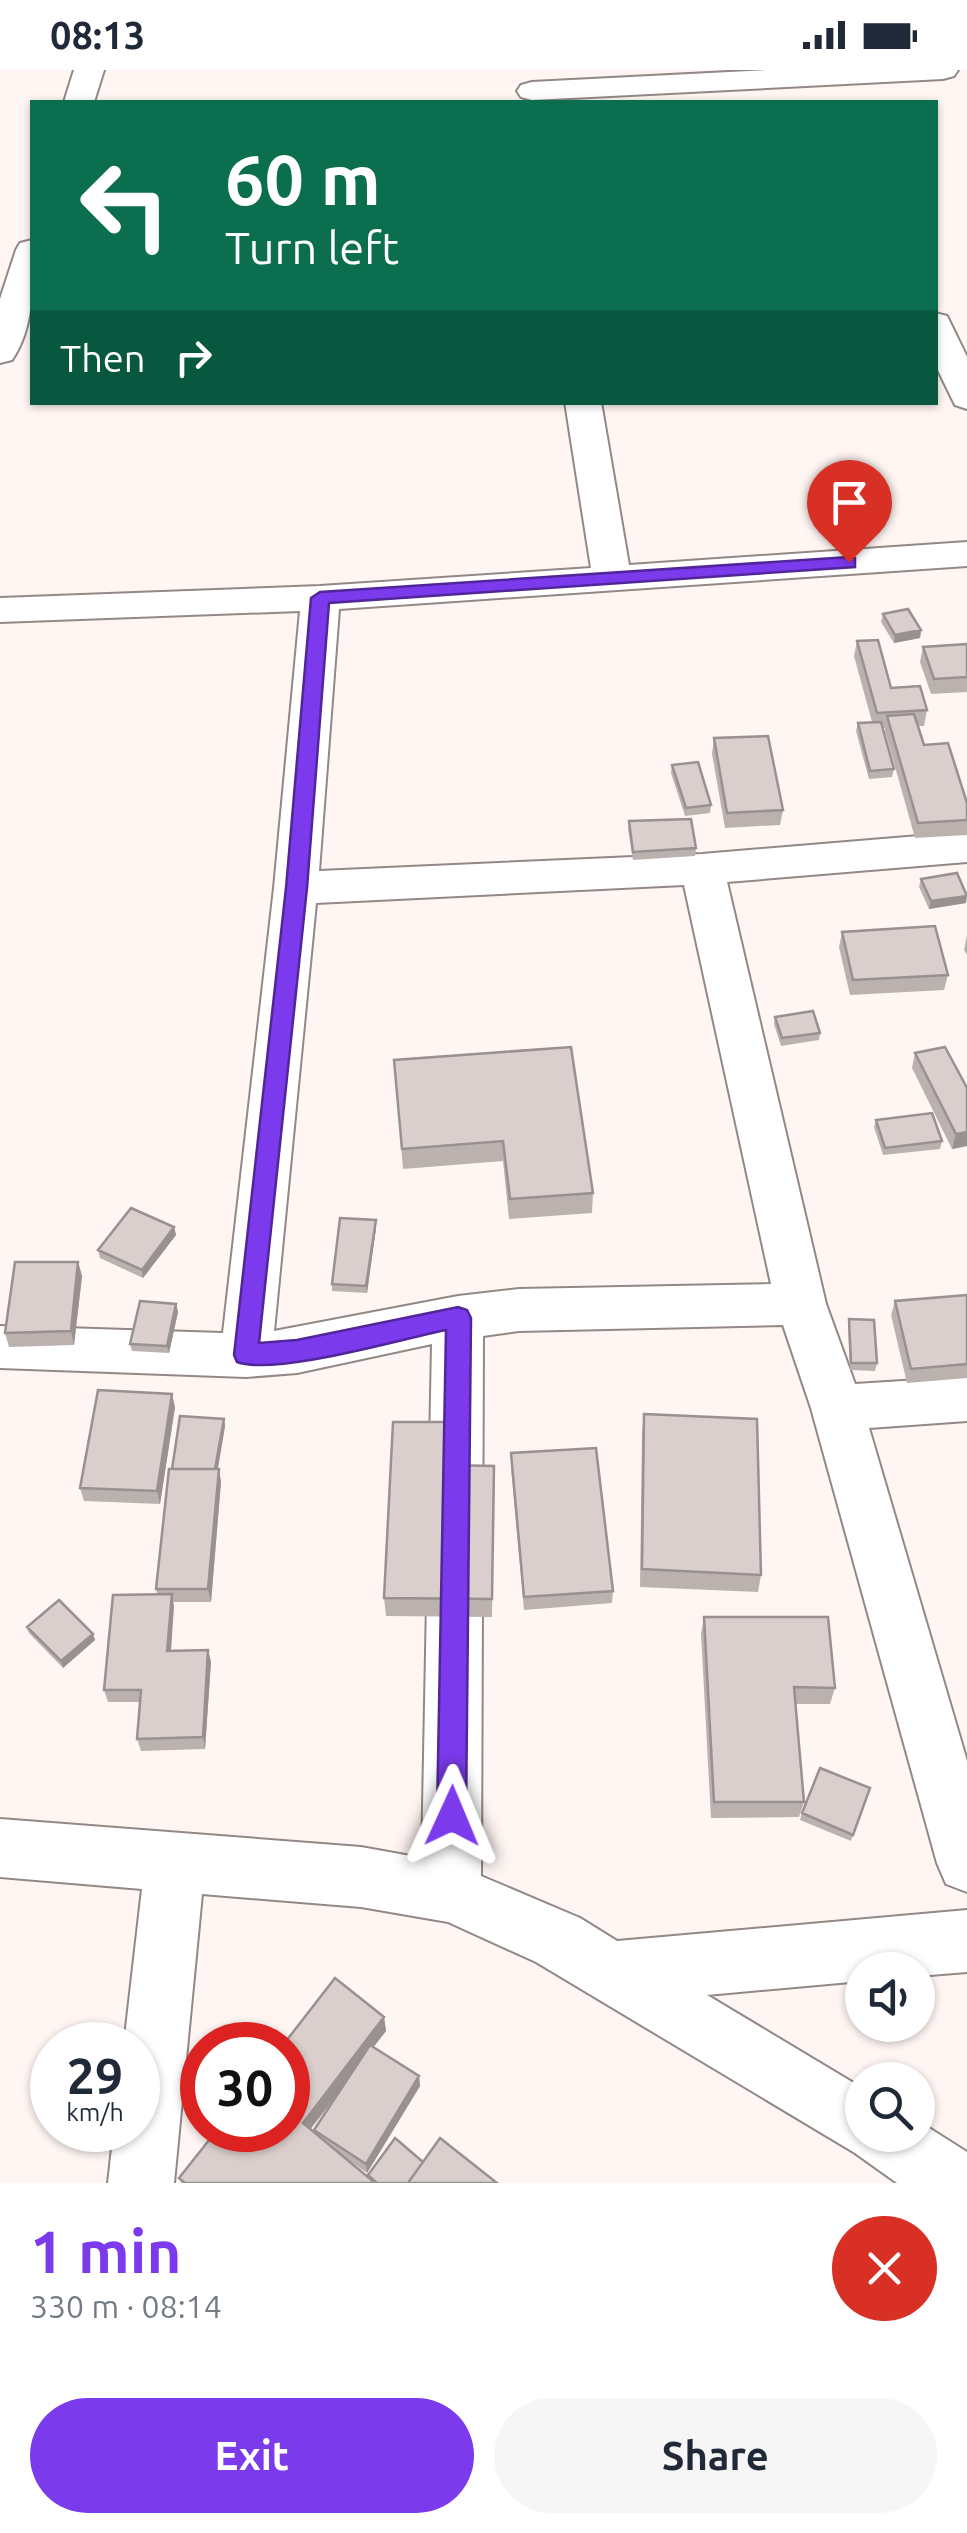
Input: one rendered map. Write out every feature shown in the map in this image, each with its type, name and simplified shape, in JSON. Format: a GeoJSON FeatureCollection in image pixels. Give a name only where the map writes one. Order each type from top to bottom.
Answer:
{"type":"FeatureCollection","features":[{"type":"Feature","properties":{"kind":"street"},"geometry":{"type":"LineString","coordinates":[[80,100],[89,70]]}},
{"type":"Feature","properties":{"kind":"street"},"geometry":{"type":"LineString","coordinates":[[531,88],[836,89],[943,70]]}},
{"type":"Feature","properties":{"kind":"street"},"geometry":{"type":"LineString","coordinates":[[0,353],[30,256]]}},
{"type":"Feature","properties":{"kind":"street"},"geometry":{"type":"LineString","coordinates":[[938,312],[967,310]]}},
{"type":"Feature","properties":{"kind":"street"},"geometry":{"type":"LineString","coordinates":[[938,330],[967,398]]}},
{"type":"Feature","properties":{"kind":"street"},"geometry":{"type":"LineString","coordinates":[[583,405],[612,580]]}},
{"type":"Feature","properties":{"kind":"street"},"geometry":{"type":"LineString","coordinates":[[0,610],[320,598],[967,554]]}},
{"type":"Feature","properties":{"kind":"street"},"geometry":{"type":"LineString","coordinates":[[246,1355],[296,888],[320,598]]}},
{"type":"Feature","properties":{"kind":"street"},"geometry":{"type":"LineString","coordinates":[[296,888],[702,870],[967,847]]}},
{"type":"Feature","properties":{"kind":"street"},"geometry":{"type":"LineString","coordinates":[[702,870],[802,1304],[837,1408],[967,1863]]}},
{"type":"Feature","properties":{"kind":"street"},"geometry":{"type":"LineString","coordinates":[[0,1347],[246,1355],[297,1351],[458,1318],[519,1310],[802,1304]]}},
{"type":"Feature","properties":{"kind":"street"},"geometry":{"type":"LineString","coordinates":[[450,1892],[458,1318]]}},
{"type":"Feature","properties":{"kind":"street"},"geometry":{"type":"LineString","coordinates":[[837,1408],[967,1399]]}},
{"type":"Feature","properties":{"kind":"street"},"geometry":{"type":"LineString","coordinates":[[0,1848],[361,1878],[450,1892],[558,1940],[845,2114]]}},
{"type":"Feature","properties":{"kind":"street"},"geometry":{"type":"LineString","coordinates":[[141,2183],[175,1860]]}},
{"type":"Feature","properties":{"kind":"street"},"geometry":{"type":"LineString","coordinates":[[614,1972],[967,1941]]}},
{"type":"Feature","properties":{"kind":"street"},"geometry":{"type":"LineString","coordinates":[[907,2152],[956,2183]]}},
{"type":"Feature","properties":{"kind":"building"},"geometry":{"type":"Polygon","coordinates":[[[908,609],[921,630],[895,635],[883,614],[908,609]]]}},
{"type":"Feature","properties":{"kind":"building"},"geometry":{"type":"Polygon","coordinates":[[[878,640],[891,688],[920,686],[927,710],[877,713],[857,641],[878,640]]]}},
{"type":"Feature","properties":{"kind":"building"},"geometry":{"type":"Polygon","coordinates":[[[967,644],[967,677],[934,679],[923,647],[967,644]]]}},
{"type":"Feature","properties":{"kind":"building"},"geometry":{"type":"Polygon","coordinates":[[[914,714],[924,745],[948,743],[967,803],[967,820],[918,823],[887,716],[914,714]]]}},
{"type":"Feature","properties":{"kind":"building"},"geometry":{"type":"Polygon","coordinates":[[[881,722],[894,769],[870,771],[858,723],[881,722]]]}},
{"type":"Feature","properties":{"kind":"building"},"geometry":{"type":"Polygon","coordinates":[[[768,736],[783,810],[727,813],[714,738],[768,736]]]}},
{"type":"Feature","properties":{"kind":"building"},"geometry":{"type":"Polygon","coordinates":[[[698,762],[711,805],[686,808],[672,765],[698,762]]]}},
{"type":"Feature","properties":{"kind":"building"},"geometry":{"type":"Polygon","coordinates":[[[691,819],[696,848],[633,852],[629,821],[691,819]]]}},
{"type":"Feature","properties":{"kind":"building"},"geometry":{"type":"Polygon","coordinates":[[[957,873],[967,896],[931,901],[921,879],[957,873]]]}},
{"type":"Feature","properties":{"kind":"building"},"geometry":{"type":"Polygon","coordinates":[[[935,926],[948,975],[853,980],[842,932],[935,926]]]}},
{"type":"Feature","properties":{"kind":"building"},"geometry":{"type":"Polygon","coordinates":[[[813,1011],[820,1033],[782,1038],[775,1017],[813,1011]]]}},
{"type":"Feature","properties":{"kind":"building"},"geometry":{"type":"Polygon","coordinates":[[[571,1047],[593,1193],[510,1199],[503,1141],[402,1149],[394,1060],[571,1047]]]}},
{"type":"Feature","properties":{"kind":"building"},"geometry":{"type":"Polygon","coordinates":[[[945,1047],[967,1088],[967,1132],[956,1134],[915,1053],[945,1047]]]}},
{"type":"Feature","properties":{"kind":"building"},"geometry":{"type":"Polygon","coordinates":[[[932,1113],[942,1141],[885,1148],[876,1120],[932,1113]]]}},
{"type":"Feature","properties":{"kind":"building"},"geometry":{"type":"Polygon","coordinates":[[[131,1208],[174,1227],[142,1270],[98,1250],[131,1208]]]}},
{"type":"Feature","properties":{"kind":"building"},"geometry":{"type":"Polygon","coordinates":[[[340,1218],[376,1220],[366,1286],[332,1284],[340,1218]]]}},
{"type":"Feature","properties":{"kind":"building"},"geometry":{"type":"Polygon","coordinates":[[[15,1262],[78,1262],[71,1331],[5,1333],[15,1262]]]}},
{"type":"Feature","properties":{"kind":"building"},"geometry":{"type":"Polygon","coordinates":[[[967,1295],[967,1364],[911,1369],[895,1301],[967,1295]]]}},
{"type":"Feature","properties":{"kind":"building"},"geometry":{"type":"Polygon","coordinates":[[[140,1301],[176,1304],[167,1346],[130,1344],[140,1301]]]}},
{"type":"Feature","properties":{"kind":"building"},"geometry":{"type":"Polygon","coordinates":[[[849,1319],[874,1320],[877,1363],[851,1363],[849,1319]]]}},
{"type":"Feature","properties":{"kind":"building"},"geometry":{"type":"Polygon","coordinates":[[[98,1390],[172,1394],[157,1491],[80,1488],[98,1390]]]}},
{"type":"Feature","properties":{"kind":"building"},"geometry":{"type":"Polygon","coordinates":[[[644,1414],[757,1419],[761,1575],[642,1569],[644,1414]]]}},
{"type":"Feature","properties":{"kind":"building"},"geometry":{"type":"Polygon","coordinates":[[[180,1416],[224,1419],[215,1469],[172,1469],[180,1416]]]}},
{"type":"Feature","properties":{"kind":"building"},"geometry":{"type":"Polygon","coordinates":[[[393,1422],[447,1422],[445,1465],[494,1466],[492,1599],[384,1598],[393,1422]]]}},
{"type":"Feature","properties":{"kind":"building"},"geometry":{"type":"Polygon","coordinates":[[[596,1448],[613,1591],[524,1597],[511,1453],[596,1448]]]}},
{"type":"Feature","properties":{"kind":"building"},"geometry":{"type":"Polygon","coordinates":[[[169,1469],[219,1469],[208,1589],[156,1589],[169,1469]]]}},
{"type":"Feature","properties":{"kind":"building"},"geometry":{"type":"Polygon","coordinates":[[[172,1594],[167,1651],[208,1650],[203,1737],[137,1739],[141,1690],[104,1690],[113,1595],[172,1594]]]}},
{"type":"Feature","properties":{"kind":"building"},"geometry":{"type":"Polygon","coordinates":[[[59,1600],[93,1634],[61,1661],[27,1627],[59,1600]]]}},
{"type":"Feature","properties":{"kind":"building"},"geometry":{"type":"Polygon","coordinates":[[[704,1617],[828,1617],[835,1688],[794,1687],[804,1802],[714,1802],[704,1617]]]}},
{"type":"Feature","properties":{"kind":"building"},"geometry":{"type":"Polygon","coordinates":[[[820,1768],[870,1788],[853,1835],[802,1813],[820,1768]]]}},
{"type":"Feature","properties":{"kind":"building"},"geometry":{"type":"Polygon","coordinates":[[[335,1978],[384,2017],[310,2114],[310,2022],[301,2022],[335,1978]]]}},
{"type":"Feature","properties":{"kind":"building"},"geometry":{"type":"Polygon","coordinates":[[[370,2045],[419,2076],[366,2164],[314,2130],[370,2045]]]}},
{"type":"Feature","properties":{"kind":"building"},"geometry":{"type":"Polygon","coordinates":[[[310,2129],[375,2183],[185,2183],[179,2178],[200,2152],[310,2152],[310,2129]]]}},
{"type":"Feature","properties":{"kind":"building"},"geometry":{"type":"Polygon","coordinates":[[[395,2138],[423,2162],[408,2183],[377,2183],[368,2175],[395,2138]]]}},
{"type":"Feature","properties":{"kind":"building"},"geometry":{"type":"Polygon","coordinates":[[[440,2138],[497,2183],[408,2183],[440,2138]]]}},
{"type":"Feature","properties":{"kind":"route"},"geometry":{"type":"LineString","coordinates":[[452,1816],[458,1318],[297,1351],[246,1355],[296,888],[320,598],[849,562]]}}]}
